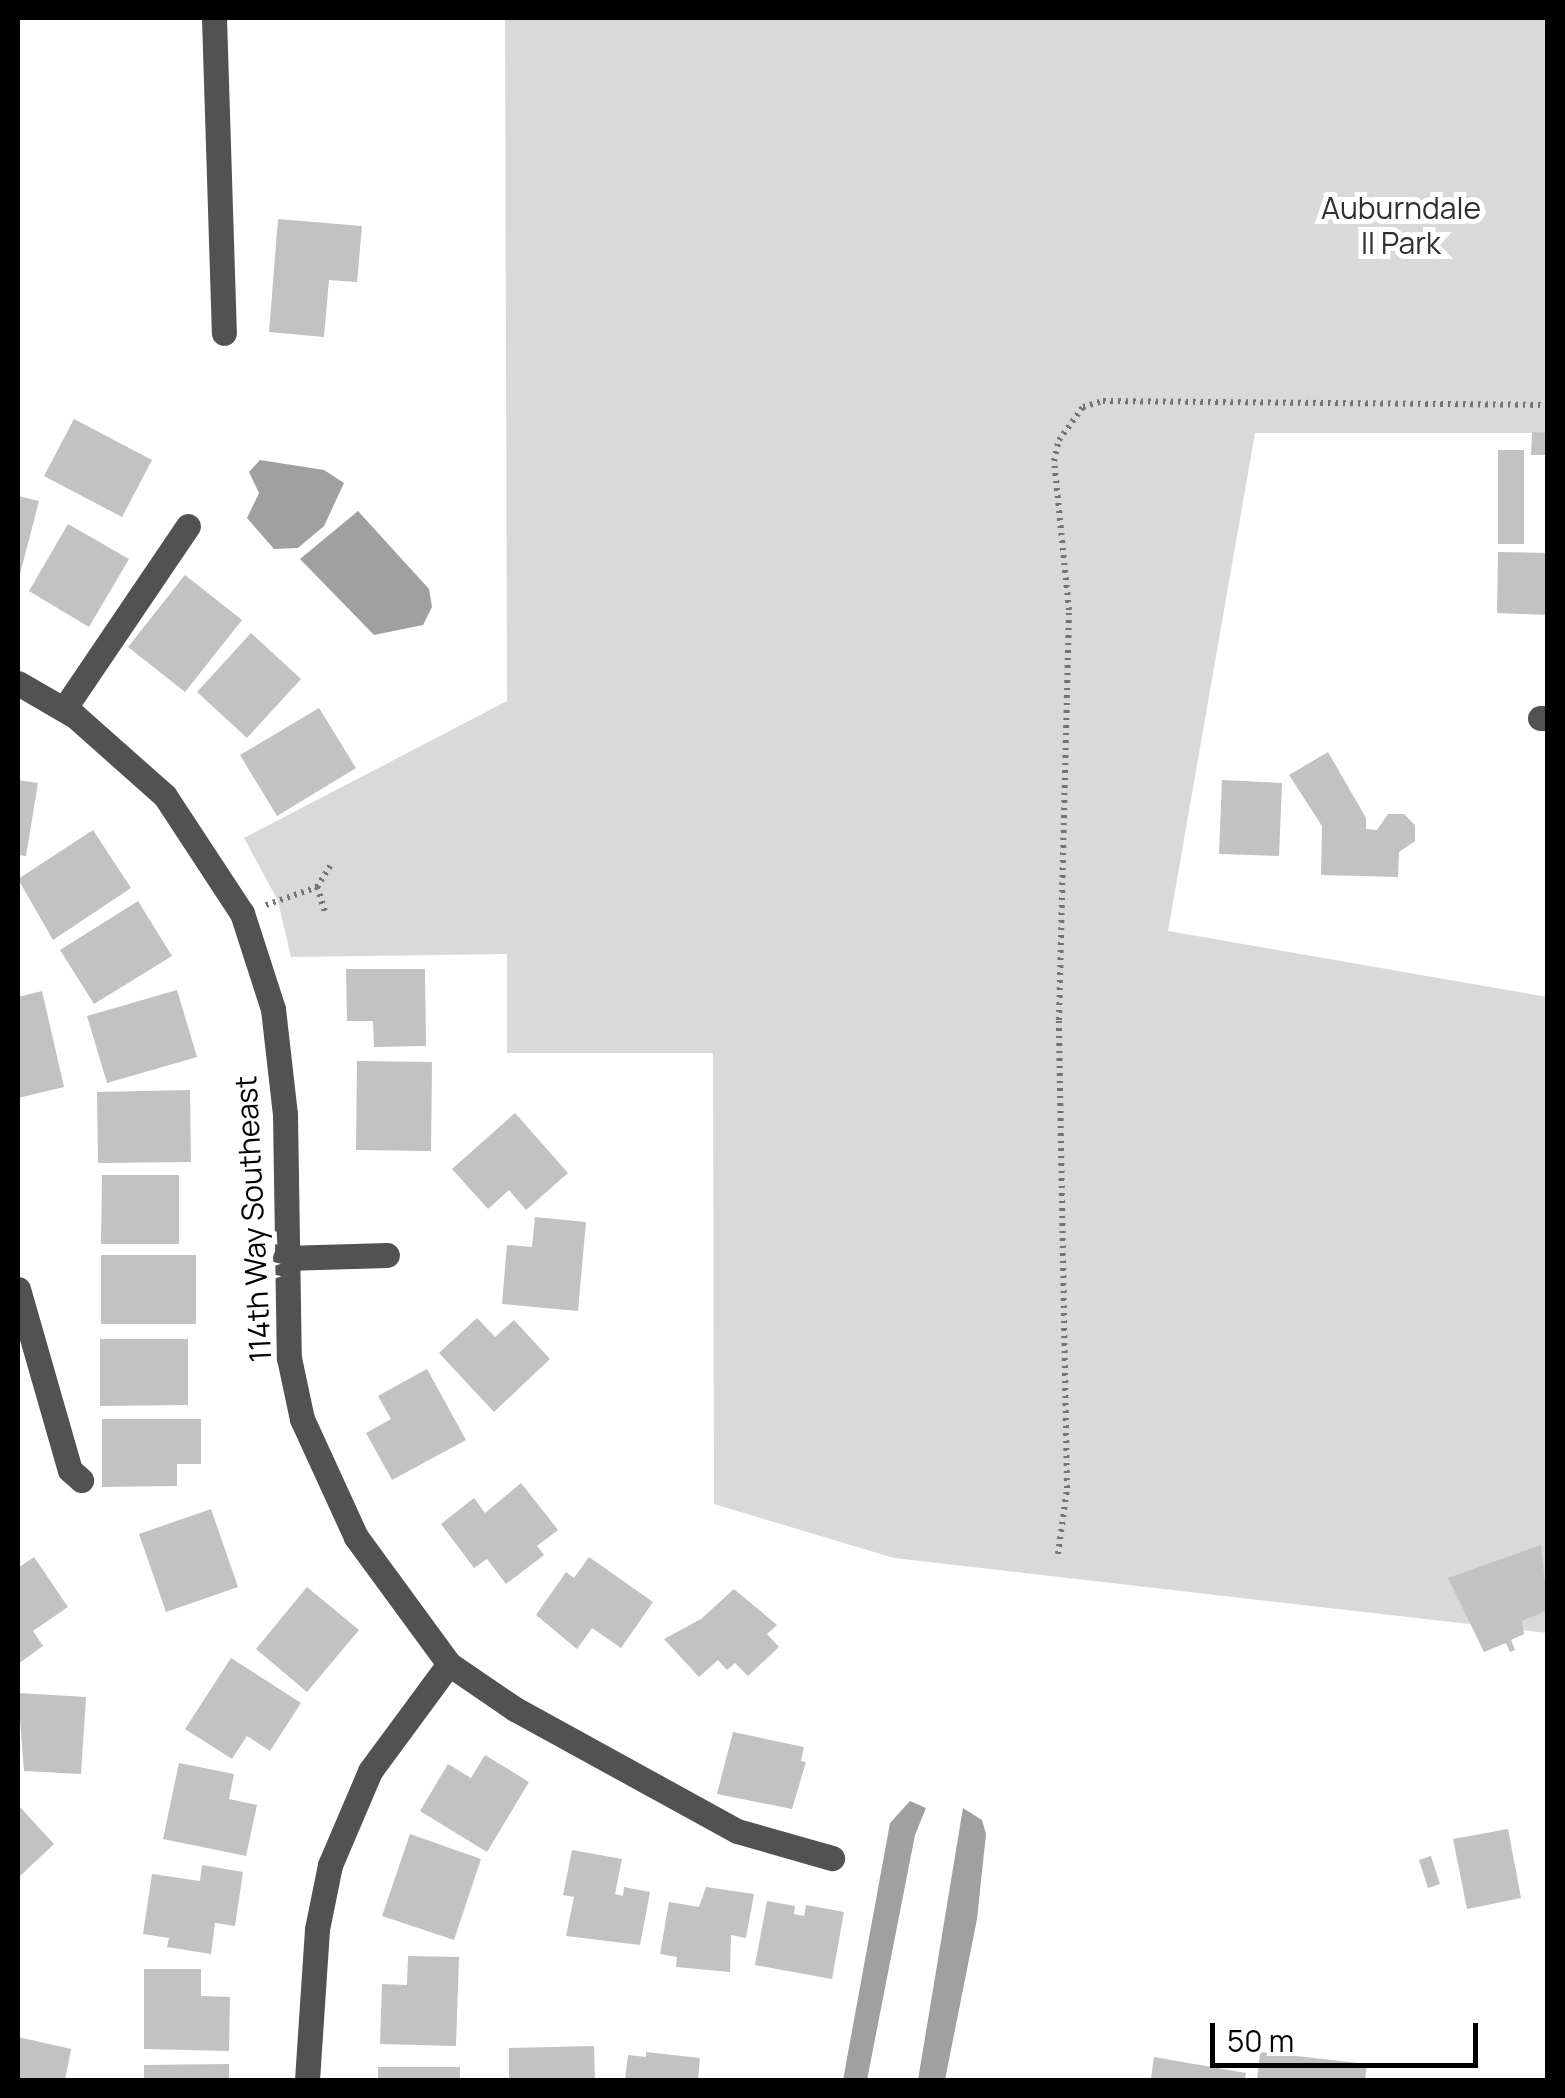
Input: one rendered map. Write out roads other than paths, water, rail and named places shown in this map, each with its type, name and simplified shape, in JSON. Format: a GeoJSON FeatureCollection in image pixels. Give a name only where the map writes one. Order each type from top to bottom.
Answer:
{"type":"FeatureCollection","features":[{"type":"Feature","properties":{"kind":"street"},"geometry":{"type":"LineString","coordinates":[[214,18],[224,332]]}},
{"type":"Feature","properties":{"kind":"street"},"geometry":{"type":"LineString","coordinates":[[64,709],[188,526]]}},
{"type":"Feature","properties":{"kind":"street","name":"114th Way Southeast"},"geometry":{"type":"LineString","coordinates":[[18,683],[64,709],[165,796],[242,913],[273,1009],[285,1114],[289,1358],[302,1419],[356,1537],[449,1664],[567,1743],[626,1769],[738,1831],[832,1858]]}},
{"type":"Feature","properties":{"kind":"street"},"geometry":{"type":"LineString","coordinates":[[285,1258],[387,1256]]}},
{"type":"Feature","properties":{"kind":"street"},"geometry":{"type":"LineString","coordinates":[[18,1289],[70,1470],[80,1480]]}},
{"type":"Feature","properties":{"kind":"street"},"geometry":{"type":"LineString","coordinates":[[307,2080],[317,1930],[336,1848],[370,1771],[449,1664]]}},
{"type":"Feature","properties":{"kind":"park label","name":"Auburndale II Park"},"geometry":{"type":"Point","coordinates":[1401,225]}}]}
